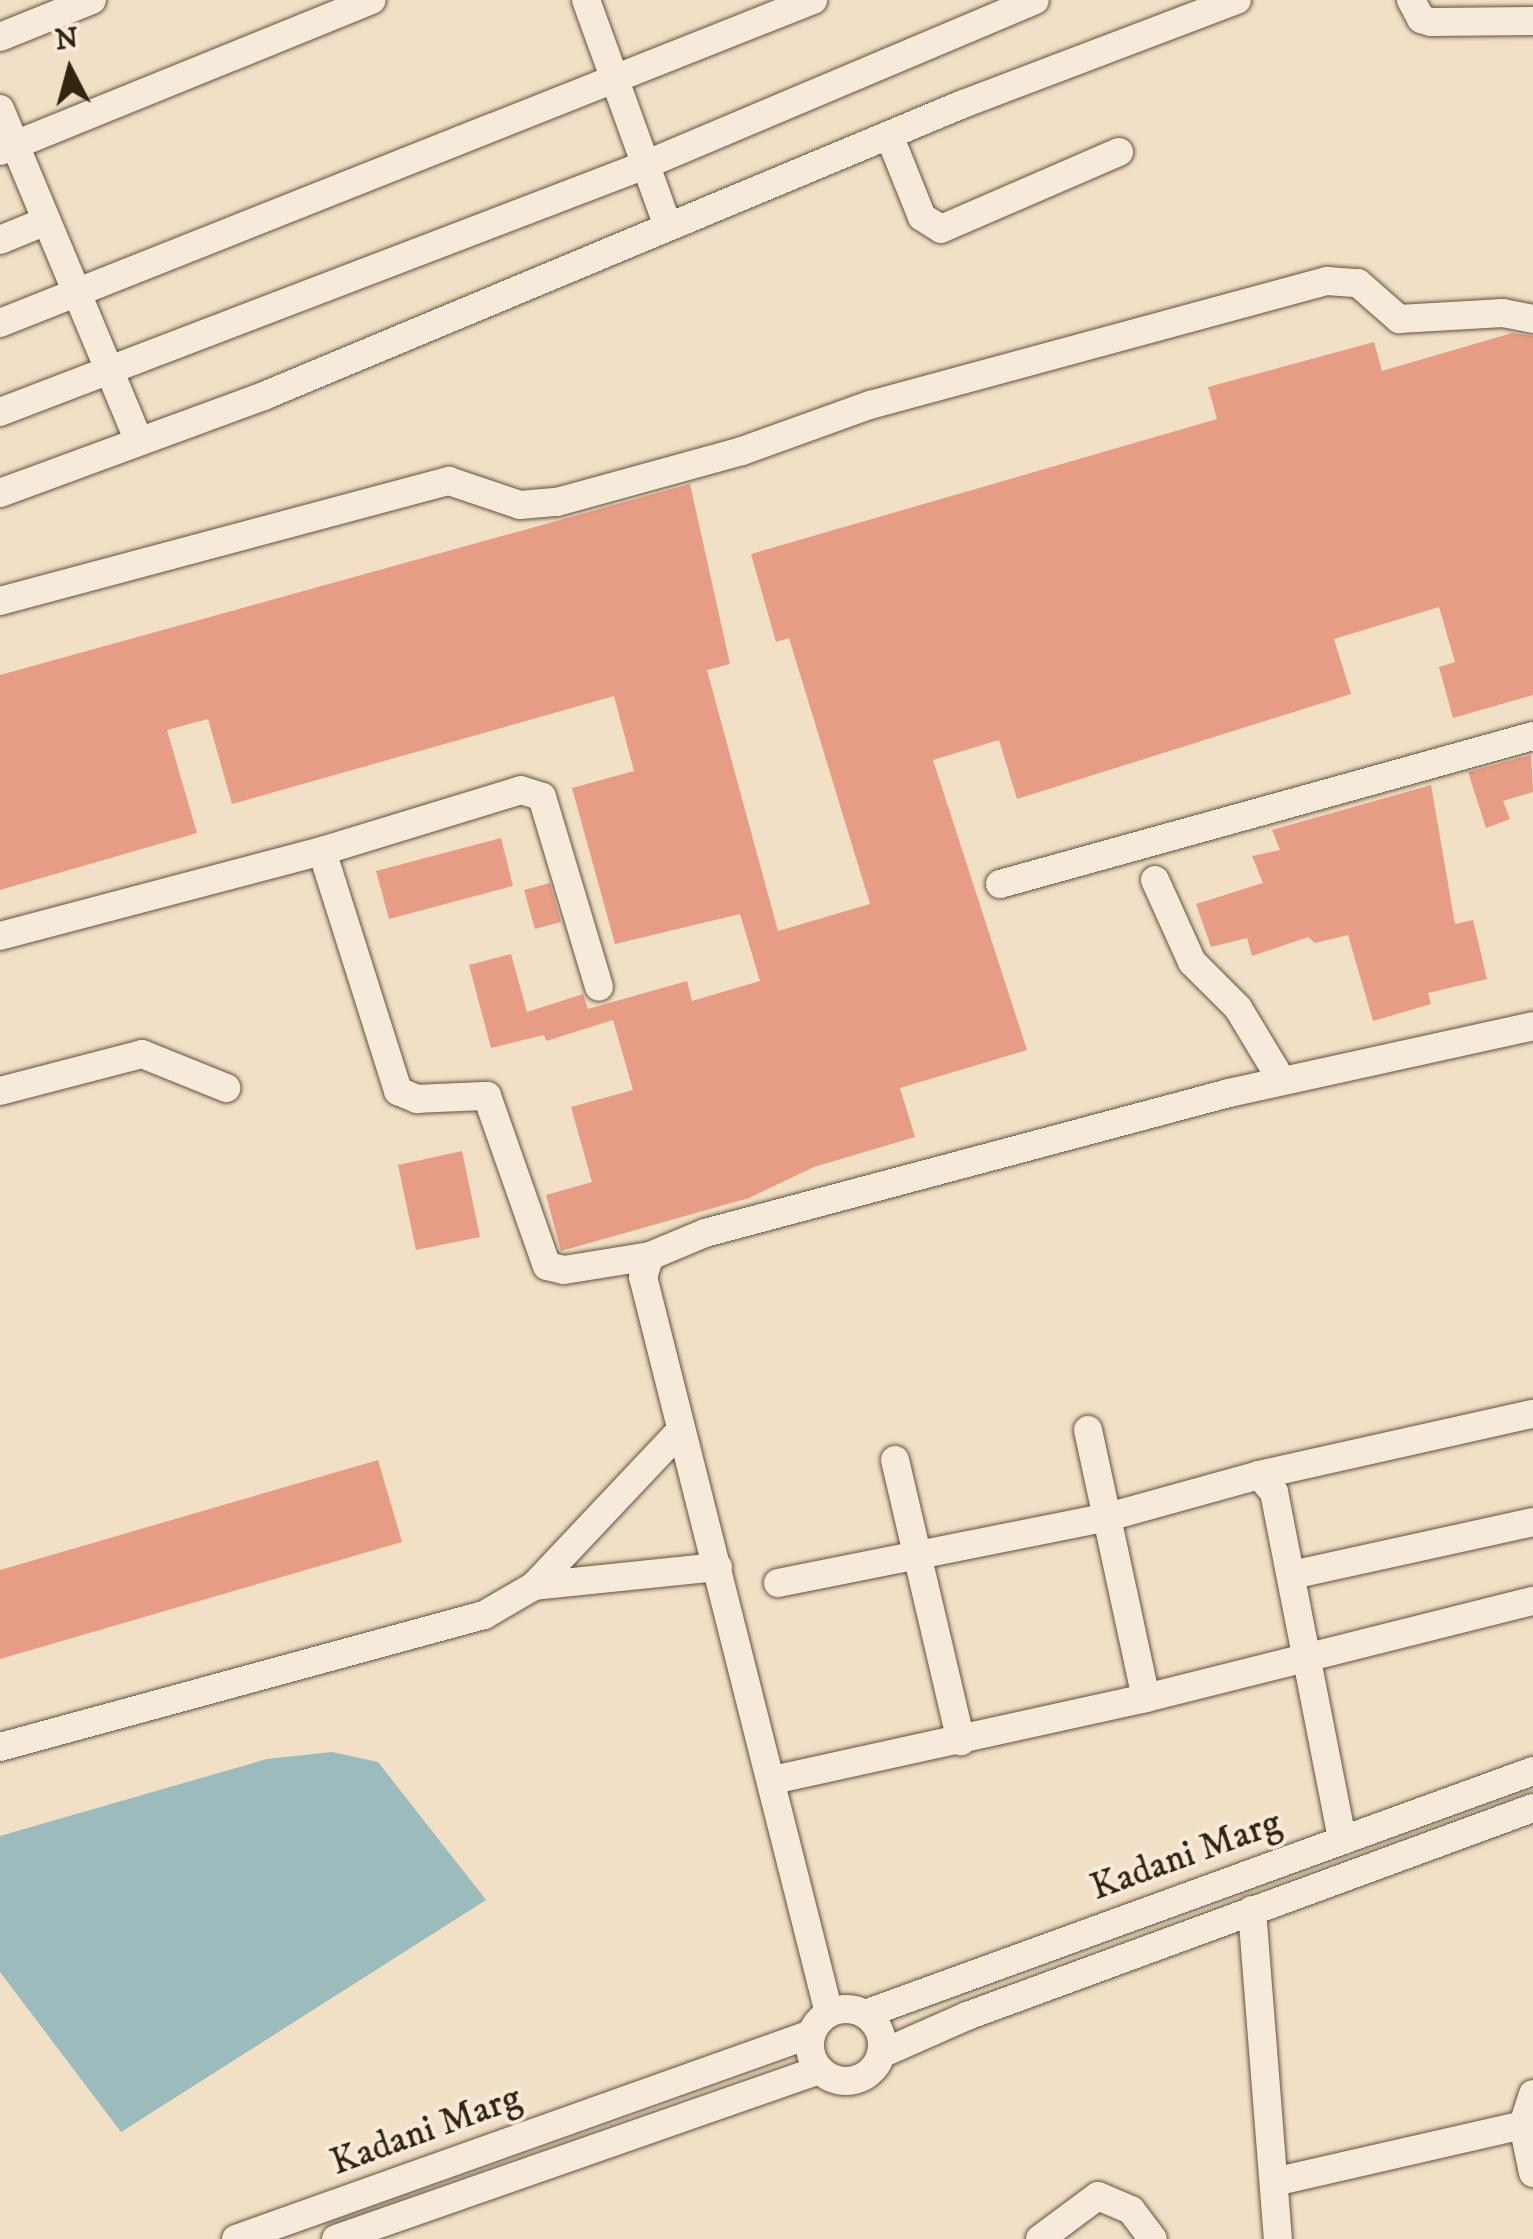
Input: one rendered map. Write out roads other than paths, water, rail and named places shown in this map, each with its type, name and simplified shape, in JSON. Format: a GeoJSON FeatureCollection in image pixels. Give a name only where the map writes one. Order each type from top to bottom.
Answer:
{"type":"FeatureCollection","features":[{"type":"Feature","properties":{"kind":"street"},"geometry":{"type":"LineString","coordinates":[[0,37],[92,0]]}},
{"type":"Feature","properties":{"kind":"street"},"geometry":{"type":"LineString","coordinates":[[7,148],[372,0]]}},
{"type":"Feature","properties":{"kind":"street"},"geometry":{"type":"LineString","coordinates":[[0,323],[813,0]]}},
{"type":"Feature","properties":{"kind":"street"},"geometry":{"type":"LineString","coordinates":[[0,412],[645,165],[1035,0]]}},
{"type":"Feature","properties":{"kind":"street"},"geometry":{"type":"LineString","coordinates":[[0,493],[138,438],[266,395],[889,136],[1237,0]]}},
{"type":"Feature","properties":{"kind":"street"},"geometry":{"type":"LineString","coordinates":[[1411,0],[1421,19],[1431,22],[1533,21]]}},
{"type":"Feature","properties":{"kind":"street"},"geometry":{"type":"LineString","coordinates":[[593,2],[668,227]]}},
{"type":"Feature","properties":{"kind":"street"},"geometry":{"type":"LineString","coordinates":[[0,109],[7,148],[46,221],[138,438]]}},
{"type":"Feature","properties":{"kind":"street"},"geometry":{"type":"LineString","coordinates":[[889,136],[922,218],[941,230],[1118,152]]}},
{"type":"Feature","properties":{"kind":"street"},"geometry":{"type":"LineString","coordinates":[[0,240],[46,221]]}},
{"type":"Feature","properties":{"kind":"street"},"geometry":{"type":"LineString","coordinates":[[0,601],[449,482],[520,506],[557,502],[742,450],[870,405],[1327,281],[1351,279],[1399,319],[1503,313],[1533,318]]}},
{"type":"Feature","properties":{"kind":"street"},"geometry":{"type":"LineString","coordinates":[[1000,884],[1533,736]]}},
{"type":"Feature","properties":{"kind":"street"},"geometry":{"type":"LineString","coordinates":[[0,936],[322,851],[506,792],[535,792],[548,814],[600,988]]}},
{"type":"Feature","properties":{"kind":"street"},"geometry":{"type":"LineString","coordinates":[[322,851],[398,1091],[416,1099],[487,1096],[546,1266],[564,1270],[650,1256],[705,1233],[1282,1081],[1533,1026]]}},
{"type":"Feature","properties":{"kind":"street"},"geometry":{"type":"LineString","coordinates":[[1154,880],[1192,962],[1238,1008],[1282,1081]]}},
{"type":"Feature","properties":{"kind":"street"},"geometry":{"type":"LineString","coordinates":[[0,1091],[142,1054],[226,1088]]}},
{"type":"Feature","properties":{"kind":"street"},"geometry":{"type":"LineString","coordinates":[[650,1256],[643,1277],[774,1780],[820,2023],[810,2053],[819,2070],[838,2080],[860,2078],[882,2054],[880,2031],[865,2014],[820,2023]]}},
{"type":"Feature","properties":{"kind":"street"},"geometry":{"type":"LineString","coordinates":[[778,1583],[1108,1517],[1259,1475],[1533,1414]]}},
{"type":"Feature","properties":{"kind":"street"},"geometry":{"type":"LineString","coordinates":[[534,1586],[680,1430]]}},
{"type":"Feature","properties":{"kind":"street"},"geometry":{"type":"LineString","coordinates":[[1088,1430],[1146,1698]]}},
{"type":"Feature","properties":{"kind":"street"},"geometry":{"type":"LineString","coordinates":[[894,1460],[914,1557],[961,1740]]}},
{"type":"Feature","properties":{"kind":"street"},"geometry":{"type":"LineString","coordinates":[[1259,1475],[1274,1492],[1342,1840]]}},
{"type":"Feature","properties":{"kind":"street"},"geometry":{"type":"LineString","coordinates":[[1292,1575],[1533,1522]]}},
{"type":"Feature","properties":{"kind":"street"},"geometry":{"type":"LineString","coordinates":[[0,1747],[436,1633],[534,1586],[718,1568]]}},
{"type":"Feature","properties":{"kind":"street"},"geometry":{"type":"LineString","coordinates":[[774,1780],[1146,1698],[1533,1601]]}},
{"type":"Feature","properties":{"kind":"street","name":"Kadani Marg"},"geometry":{"type":"LineString","coordinates":[[865,2014],[1533,1770]]}},
{"type":"Feature","properties":{"kind":"street","name":"Kadani Marg"},"geometry":{"type":"LineString","coordinates":[[882,2054],[1252,1910],[1533,1808]]}},
{"type":"Feature","properties":{"kind":"street"},"geometry":{"type":"LineString","coordinates":[[1252,1910],[1278,2239]]}},
{"type":"Feature","properties":{"kind":"street","name":"Kadani Marg"},"geometry":{"type":"LineString","coordinates":[[236,2239],[820,2023]]}},
{"type":"Feature","properties":{"kind":"street","name":"Kadani Marg"},"geometry":{"type":"LineString","coordinates":[[336,2239],[819,2070]]}},
{"type":"Feature","properties":{"kind":"street"},"geometry":{"type":"LineString","coordinates":[[1533,2094],[1522,2125],[1533,2173]]}},
{"type":"Feature","properties":{"kind":"street"},"geometry":{"type":"LineString","coordinates":[[1274,2182],[1522,2125]]}},
{"type":"Feature","properties":{"kind":"street"},"geometry":{"type":"LineString","coordinates":[[1040,2239],[1098,2196],[1131,2210],[1153,2239]]}},
{"type":"Feature","properties":{"kind":"water"},"geometry":{"type":"Polygon","coordinates":[[[332,1752],[378,1762],[486,1900],[121,2132],[0,1972],[0,1836],[267,1759],[332,1752]]]}}]}
